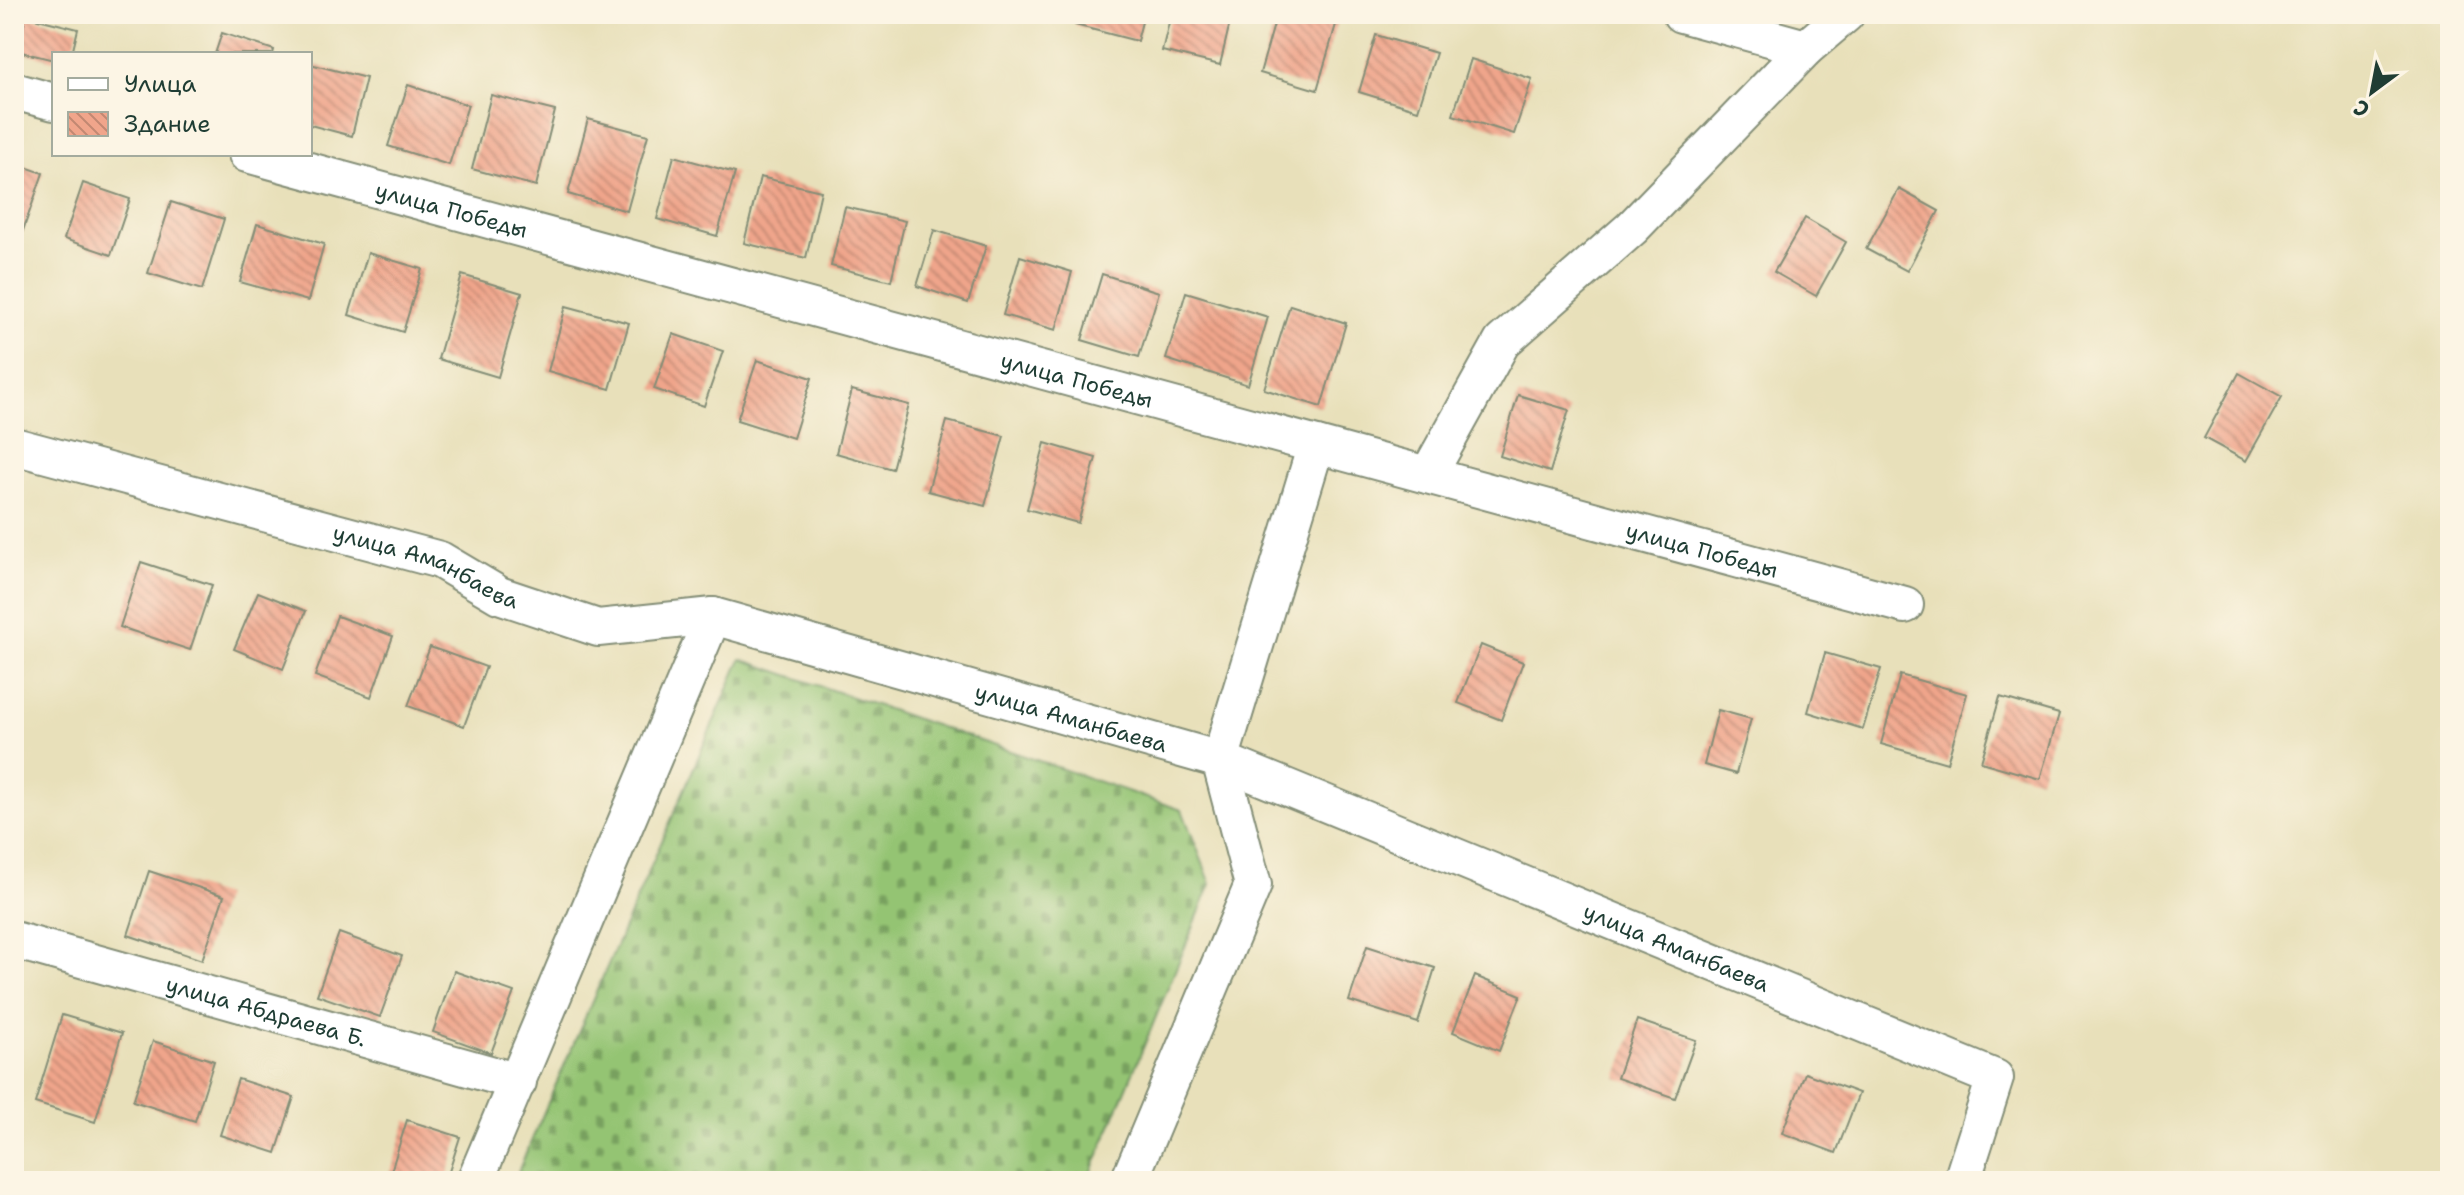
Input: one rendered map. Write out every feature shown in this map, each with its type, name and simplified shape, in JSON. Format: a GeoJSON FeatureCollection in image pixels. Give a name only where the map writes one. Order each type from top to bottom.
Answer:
{"type":"FeatureCollection","features":[{"type":"Feature","properties":{"kind":"street"},"geometry":{"type":"LineString","coordinates":[[1681,14],[1806,48]]}},
{"type":"Feature","properties":{"kind":"street"},"geometry":{"type":"LineString","coordinates":[[1428,475],[1502,342],[1632,228],[1806,48],[1846,14]]}},
{"type":"Feature","properties":{"kind":"street"},"geometry":{"type":"LineString","coordinates":[[14,91],[52,101]]}},
{"type":"Feature","properties":{"kind":"street","name":"улица Победы"},"geometry":{"type":"LineString","coordinates":[[254,156],[1905,605]]}},
{"type":"Feature","properties":{"kind":"street"},"geometry":{"type":"LineString","coordinates":[[1129,1181],[1253,885],[1220,760],[1316,445]]}},
{"type":"Feature","properties":{"kind":"street","name":"улица Аманбаева"},"geometry":{"type":"LineString","coordinates":[[14,446],[440,560],[499,595],[598,628],[713,616],[1220,760],[1995,1078],[1962,1181]]}},
{"type":"Feature","properties":{"kind":"street"},"geometry":{"type":"LineString","coordinates":[[475,1181],[713,616]]}},
{"type":"Feature","properties":{"kind":"street","name":"улица Абдраева Б."},"geometry":{"type":"LineString","coordinates":[[14,940],[518,1082]]}},
{"type":"Feature","properties":{"kind":"green space"},"geometry":{"type":"Polygon","coordinates":[[[741,659],[1182,810],[1211,884],[1088,1181],[514,1181],[741,659]]]}},
{"type":"Feature","properties":{"kind":"building"},"geometry":{"type":"Polygon","coordinates":[[[1078,14],[1144,14],[1137,41],[1075,25],[1078,14]]]}},
{"type":"Feature","properties":{"kind":"building"},"geometry":{"type":"Polygon","coordinates":[[[1171,14],[1232,14],[1220,65],[1162,51],[1171,14]]]}},
{"type":"Feature","properties":{"kind":"building"},"geometry":{"type":"Polygon","coordinates":[[[1277,14],[1311,14],[1337,21],[1317,90],[1260,73],[1277,14]]]}},
{"type":"Feature","properties":{"kind":"building"},"geometry":{"type":"Polygon","coordinates":[[[26,16],[78,29],[72,52],[52,52],[52,60],[17,51],[26,16]]]}},
{"type":"Feature","properties":{"kind":"building"},"geometry":{"type":"Polygon","coordinates":[[[222,33],[274,50],[274,52],[216,52],[222,33]]]}},
{"type":"Feature","properties":{"kind":"building"},"geometry":{"type":"Polygon","coordinates":[[[1376,35],[1436,53],[1418,110],[1359,92],[1376,35]]]}},
{"type":"Feature","properties":{"kind":"building"},"geometry":{"type":"Polygon","coordinates":[[[1471,59],[1532,79],[1514,134],[1453,115],[1471,59]]]}},
{"type":"Feature","properties":{"kind":"building"},"geometry":{"type":"Polygon","coordinates":[[[312,64],[366,78],[352,136],[312,126],[312,64]]]}},
{"type":"Feature","properties":{"kind":"building"},"geometry":{"type":"Polygon","coordinates":[[[408,85],[468,105],[449,165],[388,146],[408,85]]]}},
{"type":"Feature","properties":{"kind":"building"},"geometry":{"type":"Polygon","coordinates":[[[491,95],[555,111],[536,186],[472,169],[491,95]]]}},
{"type":"Feature","properties":{"kind":"building"},"geometry":{"type":"Polygon","coordinates":[[[588,119],[648,135],[627,211],[568,194],[588,119]]]}},
{"type":"Feature","properties":{"kind":"building"},"geometry":{"type":"Polygon","coordinates":[[[674,156],[735,173],[717,236],[657,219],[674,156]]]}},
{"type":"Feature","properties":{"kind":"building"},"geometry":{"type":"Polygon","coordinates":[[[14,163],[43,173],[19,242],[14,240],[14,163]]]}},
{"type":"Feature","properties":{"kind":"building"},"geometry":{"type":"Polygon","coordinates":[[[760,177],[821,191],[806,258],[744,243],[760,177]]]}},
{"type":"Feature","properties":{"kind":"building"},"geometry":{"type":"Polygon","coordinates":[[[83,183],[130,199],[111,255],[64,239],[83,183]]]}},
{"type":"Feature","properties":{"kind":"building"},"geometry":{"type":"Polygon","coordinates":[[[1899,189],[1939,211],[1907,271],[1866,249],[1899,189]]]}},
{"type":"Feature","properties":{"kind":"building"},"geometry":{"type":"Polygon","coordinates":[[[171,202],[224,219],[202,290],[148,273],[171,202]]]}},
{"type":"Feature","properties":{"kind":"building"},"geometry":{"type":"Polygon","coordinates":[[[845,207],[905,221],[891,281],[831,266],[845,207]]]}},
{"type":"Feature","properties":{"kind":"building"},"geometry":{"type":"Polygon","coordinates":[[[1805,218],[1846,242],[1816,296],[1774,272],[1805,218]]]}},
{"type":"Feature","properties":{"kind":"building"},"geometry":{"type":"Polygon","coordinates":[[[257,224],[324,244],[308,301],[240,282],[257,224]]]}},
{"type":"Feature","properties":{"kind":"building"},"geometry":{"type":"Polygon","coordinates":[[[934,230],[986,246],[968,303],[917,286],[934,230]]]}},
{"type":"Feature","properties":{"kind":"building"},"geometry":{"type":"Polygon","coordinates":[[[368,253],[422,269],[403,332],[349,315],[368,253]]]}},
{"type":"Feature","properties":{"kind":"building"},"geometry":{"type":"Polygon","coordinates":[[[1020,256],[1072,272],[1056,330],[1003,315],[1020,256]]]}},
{"type":"Feature","properties":{"kind":"building"},"geometry":{"type":"Polygon","coordinates":[[[1102,274],[1159,292],[1139,357],[1082,340],[1102,274]]]}},
{"type":"Feature","properties":{"kind":"building"},"geometry":{"type":"Polygon","coordinates":[[[462,275],[522,293],[498,377],[438,359],[462,275]]]}},
{"type":"Feature","properties":{"kind":"building"},"geometry":{"type":"Polygon","coordinates":[[[1186,292],[1268,317],[1248,385],[1166,359],[1186,292]]]}},
{"type":"Feature","properties":{"kind":"building"},"geometry":{"type":"Polygon","coordinates":[[[1290,305],[1346,323],[1321,407],[1264,389],[1290,305]]]}},
{"type":"Feature","properties":{"kind":"building"},"geometry":{"type":"Polygon","coordinates":[[[566,306],[629,323],[610,389],[548,371],[566,306]]]}},
{"type":"Feature","properties":{"kind":"building"},"geometry":{"type":"Polygon","coordinates":[[[673,334],[723,351],[704,406],[654,389],[673,334]]]}},
{"type":"Feature","properties":{"kind":"building"},"geometry":{"type":"Polygon","coordinates":[[[757,360],[812,378],[793,438],[737,420],[757,360]]]}},
{"type":"Feature","properties":{"kind":"building"},"geometry":{"type":"Polygon","coordinates":[[[2239,373],[2282,397],[2246,461],[2204,438],[2239,373]]]}},
{"type":"Feature","properties":{"kind":"building"},"geometry":{"type":"Polygon","coordinates":[[[852,390],[909,405],[892,469],[836,453],[852,390]]]}},
{"type":"Feature","properties":{"kind":"building"},"geometry":{"type":"Polygon","coordinates":[[[1518,395],[1569,410],[1550,472],[1500,456],[1518,395]]]}},
{"type":"Feature","properties":{"kind":"building"},"geometry":{"type":"Polygon","coordinates":[[[947,421],[1004,436],[985,506],[928,491],[947,421]]]}},
{"type":"Feature","properties":{"kind":"building"},"geometry":{"type":"Polygon","coordinates":[[[1045,443],[1096,458],[1078,523],[1027,509],[1045,443]]]}},
{"type":"Feature","properties":{"kind":"building"},"geometry":{"type":"Polygon","coordinates":[[[141,562],[212,585],[190,650],[120,627],[141,562]]]}},
{"type":"Feature","properties":{"kind":"building"},"geometry":{"type":"Polygon","coordinates":[[[258,592],[306,611],[283,669],[234,649],[258,592]]]}},
{"type":"Feature","properties":{"kind":"building"},"geometry":{"type":"Polygon","coordinates":[[[337,616],[393,636],[371,697],[315,676],[337,616]]]}},
{"type":"Feature","properties":{"kind":"building"},"geometry":{"type":"Polygon","coordinates":[[[1481,645],[1523,662],[1501,720],[1458,703],[1481,645]]]}},
{"type":"Feature","properties":{"kind":"building"},"geometry":{"type":"Polygon","coordinates":[[[430,647],[486,667],[464,726],[408,706],[430,647]]]}},
{"type":"Feature","properties":{"kind":"building"},"geometry":{"type":"Polygon","coordinates":[[[1825,653],[1881,669],[1863,729],[1808,712],[1825,653]]]}},
{"type":"Feature","properties":{"kind":"building"},"geometry":{"type":"Polygon","coordinates":[[[1900,675],[1967,694],[1947,763],[1881,744],[1900,675]]]}},
{"type":"Feature","properties":{"kind":"building"},"geometry":{"type":"Polygon","coordinates":[[[2000,697],[2059,714],[2040,779],[1981,762],[2000,697]]]}},
{"type":"Feature","properties":{"kind":"building"},"geometry":{"type":"Polygon","coordinates":[[[1718,710],[1751,719],[1736,774],[1704,765],[1718,710]]]}},
{"type":"Feature","properties":{"kind":"building"},"geometry":{"type":"Polygon","coordinates":[[[149,871],[224,896],[202,960],[128,935],[149,871]]]}},
{"type":"Feature","properties":{"kind":"building"},"geometry":{"type":"Polygon","coordinates":[[[339,933],[402,956],[380,1017],[317,995],[339,933]]]}},
{"type":"Feature","properties":{"kind":"building"},"geometry":{"type":"Polygon","coordinates":[[[1367,946],[1435,968],[1418,1023],[1349,1001],[1367,946]]]}},
{"type":"Feature","properties":{"kind":"building"},"geometry":{"type":"Polygon","coordinates":[[[454,971],[514,992],[491,1053],[433,1032],[454,971]]]}},
{"type":"Feature","properties":{"kind":"building"},"geometry":{"type":"Polygon","coordinates":[[[1475,976],[1521,995],[1499,1051],[1453,1032],[1475,976]]]}},
{"type":"Feature","properties":{"kind":"building"},"geometry":{"type":"Polygon","coordinates":[[[62,1015],[122,1033],[95,1122],[35,1103],[62,1015]]]}},
{"type":"Feature","properties":{"kind":"building"},"geometry":{"type":"Polygon","coordinates":[[[1637,1020],[1696,1040],[1675,1098],[1617,1078],[1637,1020]]]}},
{"type":"Feature","properties":{"kind":"building"},"geometry":{"type":"Polygon","coordinates":[[[153,1041],[214,1061],[195,1121],[133,1101],[153,1041]]]}},
{"type":"Feature","properties":{"kind":"building"},"geometry":{"type":"Polygon","coordinates":[[[1805,1073],[1859,1093],[1836,1153],[1782,1133],[1805,1073]]]}},
{"type":"Feature","properties":{"kind":"building"},"geometry":{"type":"Polygon","coordinates":[[[238,1079],[294,1097],[276,1153],[220,1135],[238,1079]]]}},
{"type":"Feature","properties":{"kind":"building"},"geometry":{"type":"Polygon","coordinates":[[[407,1120],[460,1137],[446,1181],[388,1181],[407,1120]]]}}]}
